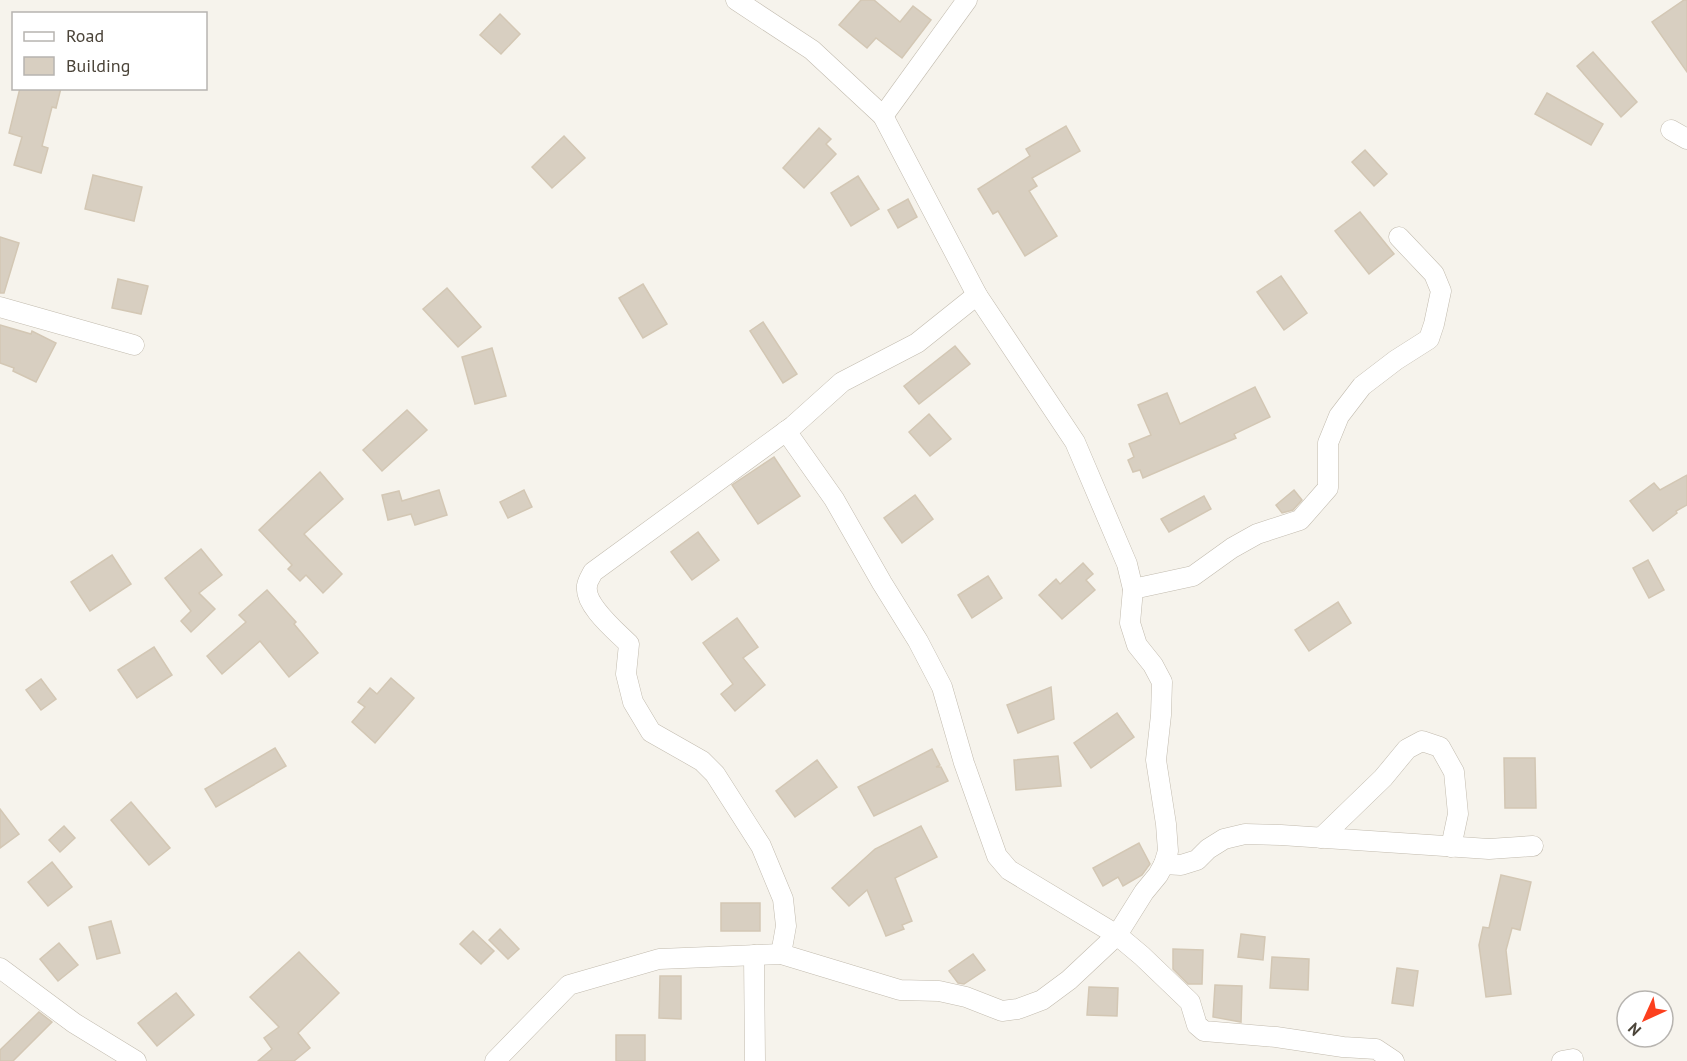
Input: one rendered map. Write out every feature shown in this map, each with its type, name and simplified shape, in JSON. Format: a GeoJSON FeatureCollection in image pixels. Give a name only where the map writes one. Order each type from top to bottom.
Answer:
{"type":"FeatureCollection","features":[{"type":"Feature","properties":{"kind":"street"},"geometry":{"type":"LineString","coordinates":[[495,1061],[568,985],[658,959],[781,954],[900,990],[939,991],[966,997],[1002,1011],[1018,1009],[1042,1000],[1069,980],[1117,935],[1144,892],[1158,875],[1168,851],[1156,760],[1162,682],[1153,665],[1137,645],[1133,634],[1130,623],[1133,589],[1127,564],[1075,442],[977,295],[883,116],[812,50],[736,0]]}},
{"type":"Feature","properties":{"kind":"street"},"geometry":{"type":"LineString","coordinates":[[883,116],[968,0]]}},
{"type":"Feature","properties":{"kind":"street"},"geometry":{"type":"LineString","coordinates":[[1133,589],[1193,576],[1232,548],[1257,534],[1300,520],[1328,488],[1328,443],[1339,416],[1362,386],[1429,339],[1434,324],[1441,291],[1434,274],[1399,237]]}},
{"type":"Feature","properties":{"kind":"street"},"geometry":{"type":"LineString","coordinates":[[781,954],[786,926],[783,899],[760,846],[715,774],[702,761],[651,732],[633,702],[626,674],[629,644],[589,600],[586,585],[593,572],[786,431],[842,382],[917,343],[977,295]]}},
{"type":"Feature","properties":{"kind":"street"},"geometry":{"type":"LineString","coordinates":[[0,307],[134,345]]}},
{"type":"Feature","properties":{"kind":"street"},"geometry":{"type":"LineString","coordinates":[[786,431],[834,499],[882,584],[918,641],[942,687],[964,764],[997,856],[1009,870],[1117,935],[1190,1002],[1197,1025],[1204,1031],[1276,1037],[1337,1054],[1376,1049],[1394,1061]]}},
{"type":"Feature","properties":{"kind":"street"},"geometry":{"type":"LineString","coordinates":[[1321,838],[1383,778],[1407,749],[1422,741],[1440,747],[1454,772],[1458,814],[1451,847]]}},
{"type":"Feature","properties":{"kind":"street"},"geometry":{"type":"LineString","coordinates":[[1164,864],[1181,865],[1197,860],[1208,849],[1224,839],[1245,834],[1489,849],[1533,846]]}},
{"type":"Feature","properties":{"kind":"street"},"geometry":{"type":"LineString","coordinates":[[754,955],[755,1061]]}},
{"type":"Feature","properties":{"kind":"street"},"geometry":{"type":"LineString","coordinates":[[0,968],[74,1023],[136,1061]]}},
{"type":"Feature","properties":{"kind":"building"},"geometry":{"type":"Polygon","coordinates":[[[861,0],[874,0],[900,22],[913,6],[931,20],[902,58],[876,38],[867,48],[839,25],[861,0]]]}},
{"type":"Feature","properties":{"kind":"building"},"geometry":{"type":"Polygon","coordinates":[[[1687,0],[1687,72],[1652,22],[1687,0]]]}},
{"type":"Feature","properties":{"kind":"building"},"geometry":{"type":"Polygon","coordinates":[[[500,14],[520,34],[501,54],[480,35],[500,14]]]}},
{"type":"Feature","properties":{"kind":"building"},"geometry":{"type":"Polygon","coordinates":[[[1593,52],[1637,102],[1621,117],[1577,66],[1593,52]]]}},
{"type":"Feature","properties":{"kind":"building"},"geometry":{"type":"Polygon","coordinates":[[[20,90],[60,90],[56,108],[52,107],[42,146],[48,148],[41,173],[14,165],[22,137],[9,133],[20,90]]]}},
{"type":"Feature","properties":{"kind":"building"},"geometry":{"type":"Polygon","coordinates":[[[1547,93],[1603,124],[1591,145],[1535,114],[1547,93]]]}},
{"type":"Feature","properties":{"kind":"building"},"geometry":{"type":"Polygon","coordinates":[[[1066,126],[1080,151],[1032,178],[1037,186],[1029,191],[1057,236],[1025,256],[998,211],[993,214],[978,189],[1030,156],[1026,149],[1066,126]]]}},
{"type":"Feature","properties":{"kind":"building"},"geometry":{"type":"Polygon","coordinates":[[[819,128],[831,139],[826,144],[836,154],[804,188],[783,168],[819,128]]]}},
{"type":"Feature","properties":{"kind":"building"},"geometry":{"type":"Polygon","coordinates":[[[564,136],[585,158],[552,188],[532,167],[564,136]]]}},
{"type":"Feature","properties":{"kind":"building"},"geometry":{"type":"Polygon","coordinates":[[[1365,150],[1387,174],[1374,186],[1352,162],[1365,150]]]}},
{"type":"Feature","properties":{"kind":"building"},"geometry":{"type":"Polygon","coordinates":[[[93,175],[142,187],[134,221],[85,209],[93,175]]]}},
{"type":"Feature","properties":{"kind":"building"},"geometry":{"type":"Polygon","coordinates":[[[858,176],[879,209],[851,226],[831,193],[858,176]]]}},
{"type":"Feature","properties":{"kind":"building"},"geometry":{"type":"Polygon","coordinates":[[[908,199],[917,217],[898,228],[888,210],[908,199]]]}},
{"type":"Feature","properties":{"kind":"building"},"geometry":{"type":"Polygon","coordinates":[[[1360,212],[1394,254],[1369,274],[1335,231],[1360,212]]]}},
{"type":"Feature","properties":{"kind":"building"},"geometry":{"type":"Polygon","coordinates":[[[0,237],[19,243],[4,293],[0,293],[0,237]]]}},
{"type":"Feature","properties":{"kind":"building"},"geometry":{"type":"Polygon","coordinates":[[[1281,276],[1307,313],[1284,330],[1257,292],[1281,276]]]}},
{"type":"Feature","properties":{"kind":"building"},"geometry":{"type":"Polygon","coordinates":[[[118,279],[148,286],[141,314],[112,308],[118,279]]]}},
{"type":"Feature","properties":{"kind":"building"},"geometry":{"type":"Polygon","coordinates":[[[643,284],[667,324],[643,338],[619,298],[643,284]]]}},
{"type":"Feature","properties":{"kind":"building"},"geometry":{"type":"Polygon","coordinates":[[[447,288],[481,327],[458,347],[423,309],[447,288]]]}},
{"type":"Feature","properties":{"kind":"building"},"geometry":{"type":"Polygon","coordinates":[[[763,322],[797,374],[783,383],[750,331],[763,322]]]}},
{"type":"Feature","properties":{"kind":"building"},"geometry":{"type":"Polygon","coordinates":[[[0,325],[31,334],[32,331],[56,343],[36,382],[13,371],[14,368],[0,363],[0,325]]]}},
{"type":"Feature","properties":{"kind":"building"},"geometry":{"type":"Polygon","coordinates":[[[955,346],[970,364],[919,404],[904,386],[955,346]]]}},
{"type":"Feature","properties":{"kind":"building"},"geometry":{"type":"Polygon","coordinates":[[[492,348],[506,396],[475,404],[462,357],[492,348]]]}},
{"type":"Feature","properties":{"kind":"building"},"geometry":{"type":"Polygon","coordinates":[[[1255,387],[1270,417],[1234,434],[1236,438],[1143,478],[1140,470],[1133,472],[1128,460],[1134,457],[1129,444],[1151,435],[1138,405],[1167,393],[1180,424],[1255,387]]]}},
{"type":"Feature","properties":{"kind":"building"},"geometry":{"type":"Polygon","coordinates":[[[407,410],[427,430],[382,471],[363,450],[407,410]]]}},
{"type":"Feature","properties":{"kind":"building"},"geometry":{"type":"Polygon","coordinates":[[[929,414],[951,439],[930,456],[909,432],[929,414]]]}},
{"type":"Feature","properties":{"kind":"building"},"geometry":{"type":"Polygon","coordinates":[[[774,457],[800,496],[758,524],[732,485],[774,457]]]}},
{"type":"Feature","properties":{"kind":"building"},"geometry":{"type":"Polygon","coordinates":[[[320,472],[343,499],[304,534],[342,574],[323,593],[306,575],[300,581],[288,569],[292,565],[259,530],[320,472]]]}},
{"type":"Feature","properties":{"kind":"building"},"geometry":{"type":"Polygon","coordinates":[[[1687,475],[1687,505],[1676,511],[1677,513],[1653,531],[1630,501],[1654,483],[1660,490],[1687,475]]]}},
{"type":"Feature","properties":{"kind":"building"},"geometry":{"type":"Polygon","coordinates":[[[439,490],[447,515],[415,525],[411,514],[388,520],[382,495],[399,491],[402,501],[439,490]]]}},
{"type":"Feature","properties":{"kind":"building"},"geometry":{"type":"Polygon","coordinates":[[[524,490],[532,507],[508,518],[500,502],[524,490]]]}},
{"type":"Feature","properties":{"kind":"building"},"geometry":{"type":"Polygon","coordinates":[[[1294,490],[1302,500],[1293,510],[1282,513],[1276,505],[1294,490]]]}},
{"type":"Feature","properties":{"kind":"building"},"geometry":{"type":"Polygon","coordinates":[[[915,495],[933,519],[902,543],[884,518],[915,495]]]}},
{"type":"Feature","properties":{"kind":"building"},"geometry":{"type":"Polygon","coordinates":[[[1204,496],[1211,509],[1169,532],[1161,519],[1204,496]]]}},
{"type":"Feature","properties":{"kind":"building"},"geometry":{"type":"Polygon","coordinates":[[[698,532],[719,560],[692,580],[671,552],[698,532]]]}},
{"type":"Feature","properties":{"kind":"building"},"geometry":{"type":"Polygon","coordinates":[[[201,549],[222,575],[199,593],[215,609],[191,632],[181,621],[191,611],[165,578],[201,549]]]}},
{"type":"Feature","properties":{"kind":"building"},"geometry":{"type":"Polygon","coordinates":[[[112,555],[131,584],[90,611],[71,582],[112,555]]]}},
{"type":"Feature","properties":{"kind":"building"},"geometry":{"type":"Polygon","coordinates":[[[1648,560],[1664,590],[1649,598],[1633,568],[1648,560]]]}},
{"type":"Feature","properties":{"kind":"building"},"geometry":{"type":"Polygon","coordinates":[[[1083,563],[1093,574],[1086,580],[1095,590],[1062,619],[1039,595],[1056,579],[1060,584],[1083,563]]]}},
{"type":"Feature","properties":{"kind":"building"},"geometry":{"type":"Polygon","coordinates":[[[988,576],[1002,598],[972,618],[958,595],[988,576]]]}},
{"type":"Feature","properties":{"kind":"building"},"geometry":{"type":"Polygon","coordinates":[[[267,590],[296,622],[294,624],[318,653],[289,677],[260,641],[222,674],[207,656],[246,622],[239,615],[267,590]]]}},
{"type":"Feature","properties":{"kind":"building"},"geometry":{"type":"Polygon","coordinates":[[[1338,602],[1351,623],[1309,651],[1295,630],[1338,602]]]}},
{"type":"Feature","properties":{"kind":"building"},"geometry":{"type":"Polygon","coordinates":[[[737,618],[758,647],[743,658],[765,685],[735,711],[721,694],[733,684],[703,643],[737,618]]]}},
{"type":"Feature","properties":{"kind":"building"},"geometry":{"type":"Polygon","coordinates":[[[154,647],[172,675],[137,698],[118,670],[154,647]]]}},
{"type":"Feature","properties":{"kind":"building"},"geometry":{"type":"Polygon","coordinates":[[[391,678],[414,698],[375,743],[352,722],[365,707],[358,702],[370,688],[377,694],[391,678]]]}},
{"type":"Feature","properties":{"kind":"building"},"geometry":{"type":"Polygon","coordinates":[[[41,679],[56,699],[41,710],[26,690],[41,679]]]}},
{"type":"Feature","properties":{"kind":"building"},"geometry":{"type":"Polygon","coordinates":[[[1051,687],[1054,719],[1018,733],[1007,705],[1051,687]]]}},
{"type":"Feature","properties":{"kind":"building"},"geometry":{"type":"Polygon","coordinates":[[[1117,713],[1134,737],[1091,768],[1074,743],[1117,713]]]}},
{"type":"Feature","properties":{"kind":"building"},"geometry":{"type":"Polygon","coordinates":[[[275,748],[286,766],[216,807],[205,789],[275,748]]]}},
{"type":"Feature","properties":{"kind":"building"},"geometry":{"type":"Polygon","coordinates":[[[932,749],[940,765],[936,767],[941,767],[948,781],[874,816],[858,787],[932,749]]]}},
{"type":"Feature","properties":{"kind":"building"},"geometry":{"type":"Polygon","coordinates":[[[1058,756],[1061,786],[1016,790],[1014,760],[1058,756]]]}},
{"type":"Feature","properties":{"kind":"building"},"geometry":{"type":"Polygon","coordinates":[[[1504,758],[1535,758],[1536,808],[1505,808],[1504,758]]]}},
{"type":"Feature","properties":{"kind":"building"},"geometry":{"type":"Polygon","coordinates":[[[817,760],[837,787],[795,817],[776,791],[817,760]]]}},
{"type":"Feature","properties":{"kind":"building"},"geometry":{"type":"Polygon","coordinates":[[[131,802],[170,848],[149,865],[111,820],[131,802]]]}},
{"type":"Feature","properties":{"kind":"building"},"geometry":{"type":"Polygon","coordinates":[[[0,809],[19,834],[0,848],[0,809]]]}},
{"type":"Feature","properties":{"kind":"building"},"geometry":{"type":"Polygon","coordinates":[[[64,826],[75,838],[60,852],[49,840],[64,826]]]}},
{"type":"Feature","properties":{"kind":"building"},"geometry":{"type":"Polygon","coordinates":[[[921,826],[937,857],[895,878],[912,921],[902,925],[904,929],[886,936],[867,890],[849,906],[832,888],[875,849],[921,826]]]}},
{"type":"Feature","properties":{"kind":"building"},"geometry":{"type":"Polygon","coordinates":[[[1139,843],[1150,864],[1142,875],[1123,886],[1118,877],[1103,886],[1093,868],[1139,843]]]}},
{"type":"Feature","properties":{"kind":"building"},"geometry":{"type":"Polygon","coordinates":[[[52,862],[72,887],[48,906],[28,882],[52,862]]]}},
{"type":"Feature","properties":{"kind":"building"},"geometry":{"type":"Polygon","coordinates":[[[1501,875],[1531,882],[1520,930],[1512,928],[1506,950],[1511,994],[1486,997],[1479,945],[1483,927],[1489,928],[1501,875]]]}},
{"type":"Feature","properties":{"kind":"building"},"geometry":{"type":"Polygon","coordinates":[[[721,903],[760,903],[760,931],[721,931],[721,903]]]}},
{"type":"Feature","properties":{"kind":"building"},"geometry":{"type":"Polygon","coordinates":[[[111,921],[120,953],[97,959],[89,927],[111,921]]]}},
{"type":"Feature","properties":{"kind":"building"},"geometry":{"type":"Polygon","coordinates":[[[500,929],[519,949],[508,959],[489,940],[500,929]]]}},
{"type":"Feature","properties":{"kind":"building"},"geometry":{"type":"Polygon","coordinates":[[[473,931],[494,951],[481,964],[460,944],[473,931]]]}},
{"type":"Feature","properties":{"kind":"building"},"geometry":{"type":"Polygon","coordinates":[[[1241,934],[1265,937],[1263,960],[1238,957],[1241,934]]]}},
{"type":"Feature","properties":{"kind":"building"},"geometry":{"type":"Polygon","coordinates":[[[59,943],[78,965],[58,981],[40,959],[59,943]]]}},
{"type":"Feature","properties":{"kind":"building"},"geometry":{"type":"Polygon","coordinates":[[[1173,949],[1203,950],[1202,984],[1188,984],[1173,969],[1173,949]]]}},
{"type":"Feature","properties":{"kind":"building"},"geometry":{"type":"Polygon","coordinates":[[[299,952],[339,993],[298,1033],[310,1048],[294,1061],[258,1061],[272,1049],[264,1038],[279,1027],[250,997],[299,952]]]}},
{"type":"Feature","properties":{"kind":"building"},"geometry":{"type":"Polygon","coordinates":[[[973,954],[985,970],[964,984],[958,983],[949,971],[973,954]]]}},
{"type":"Feature","properties":{"kind":"building"},"geometry":{"type":"Polygon","coordinates":[[[1272,957],[1309,959],[1308,990],[1270,988],[1272,957]]]}},
{"type":"Feature","properties":{"kind":"building"},"geometry":{"type":"Polygon","coordinates":[[[1397,968],[1418,971],[1413,1006],[1392,1003],[1397,968]]]}},
{"type":"Feature","properties":{"kind":"building"},"geometry":{"type":"Polygon","coordinates":[[[660,976],[681,976],[681,1019],[659,1018],[660,976]]]}},
{"type":"Feature","properties":{"kind":"building"},"geometry":{"type":"Polygon","coordinates":[[[1215,985],[1242,986],[1241,1022],[1213,1017],[1215,985]]]}},
{"type":"Feature","properties":{"kind":"building"},"geometry":{"type":"Polygon","coordinates":[[[1089,987],[1118,988],[1117,1016],[1087,1015],[1089,987]]]}},
{"type":"Feature","properties":{"kind":"building"},"geometry":{"type":"Polygon","coordinates":[[[176,993],[194,1015],[157,1046],[138,1023],[176,993]]]}},
{"type":"Feature","properties":{"kind":"building"},"geometry":{"type":"Polygon","coordinates":[[[39,1012],[52,1022],[13,1061],[0,1061],[0,1050],[39,1012]]]}},
{"type":"Feature","properties":{"kind":"building"},"geometry":{"type":"Polygon","coordinates":[[[616,1035],[645,1035],[645,1061],[616,1061],[616,1035]]]}}]}
